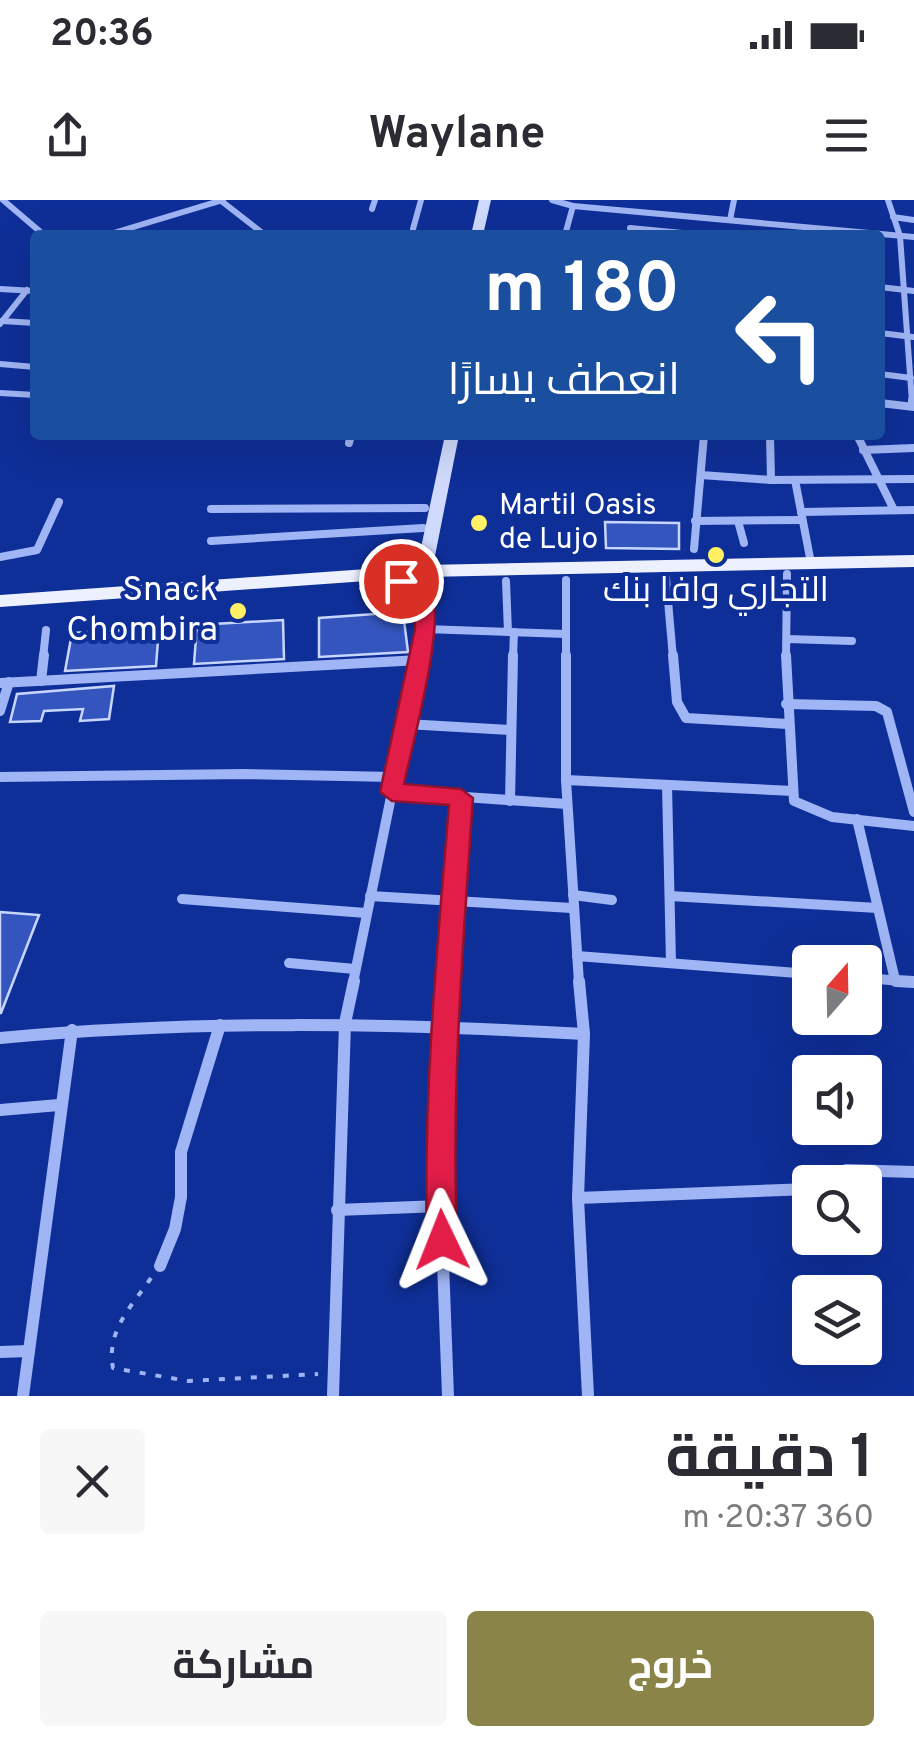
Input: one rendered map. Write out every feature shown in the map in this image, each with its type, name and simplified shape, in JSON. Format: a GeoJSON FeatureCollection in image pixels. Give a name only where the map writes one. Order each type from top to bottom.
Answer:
{"type":"FeatureCollection","features":[{"type":"Feature","properties":{"kind":"main road"},"geometry":{"type":"LineString","coordinates":[[0,602],[419,579],[914,561]]}},
{"type":"Feature","properties":{"kind":"main road"},"geometry":{"type":"LineString","coordinates":[[0,613],[419,579],[450,583],[914,572]]}},
{"type":"Feature","properties":{"kind":"street"},"geometry":{"type":"LineString","coordinates":[[3,200],[38,230]]}},
{"type":"Feature","properties":{"kind":"street"},"geometry":{"type":"LineString","coordinates":[[122,230],[221,200],[260,230]]}},
{"type":"Feature","properties":{"kind":"street"},"geometry":{"type":"LineString","coordinates":[[372,209],[375,200]]}},
{"type":"Feature","properties":{"kind":"street"},"geometry":{"type":"LineString","coordinates":[[413,229],[421,200]]}},
{"type":"Feature","properties":{"kind":"street"},"geometry":{"type":"LineString","coordinates":[[478,230],[485,200]]}},
{"type":"Feature","properties":{"kind":"street"},"geometry":{"type":"LineString","coordinates":[[488,230],[493,200]]}},
{"type":"Feature","properties":{"kind":"street"},"geometry":{"type":"LineString","coordinates":[[552,200],[574,206],[810,230]]}},
{"type":"Feature","properties":{"kind":"street"},"geometry":{"type":"LineString","coordinates":[[734,200],[735,230]]}},
{"type":"Feature","properties":{"kind":"street"},"geometry":{"type":"LineString","coordinates":[[885,404],[913,406],[912,337],[902,290],[900,236],[888,200]]}},
{"type":"Feature","properties":{"kind":"street"},"geometry":{"type":"LineString","coordinates":[[567,230],[574,206]]}},
{"type":"Feature","properties":{"kind":"street"},"geometry":{"type":"LineString","coordinates":[[629,230],[633,212]]}},
{"type":"Feature","properties":{"kind":"street"},"geometry":{"type":"LineString","coordinates":[[893,217],[914,220]]}},
{"type":"Feature","properties":{"kind":"street"},"geometry":{"type":"LineString","coordinates":[[777,230],[778,224]]}},
{"type":"Feature","properties":{"kind":"street"},"geometry":{"type":"LineString","coordinates":[[885,235],[914,237]]}},
{"type":"Feature","properties":{"kind":"street"},"geometry":{"type":"LineString","coordinates":[[885,288],[914,290]]}},
{"type":"Feature","properties":{"kind":"street"},"geometry":{"type":"LineString","coordinates":[[0,289],[30,291]]}},
{"type":"Feature","properties":{"kind":"street"},"geometry":{"type":"LineString","coordinates":[[1,322],[30,292]]}},
{"type":"Feature","properties":{"kind":"street"},"geometry":{"type":"LineString","coordinates":[[1,322],[30,323]]}},
{"type":"Feature","properties":{"kind":"street"},"geometry":{"type":"LineString","coordinates":[[885,334],[912,337]]}},
{"type":"Feature","properties":{"kind":"street"},"geometry":{"type":"LineString","coordinates":[[0,364],[30,367]]}},
{"type":"Feature","properties":{"kind":"street"},"geometry":{"type":"LineString","coordinates":[[885,375],[912,378]]}},
{"type":"Feature","properties":{"kind":"street"},"geometry":{"type":"LineString","coordinates":[[0,393],[30,396]]}},
{"type":"Feature","properties":{"kind":"street"},"geometry":{"type":"LineString","coordinates":[[334,1396],[345,1023],[425,629],[425,602],[419,579],[425,508],[437,440]]}},
{"type":"Feature","properties":{"kind":"street"},"geometry":{"type":"LineString","coordinates":[[419,579],[451,440]]}},
{"type":"Feature","properties":{"kind":"street"},"geometry":{"type":"LineString","coordinates":[[694,549],[704,440]]}},
{"type":"Feature","properties":{"kind":"street"},"geometry":{"type":"LineString","coordinates":[[770,440],[771,480]]}},
{"type":"Feature","properties":{"kind":"street"},"geometry":{"type":"LineString","coordinates":[[859,440],[894,510]]}},
{"type":"Feature","properties":{"kind":"street"},"geometry":{"type":"LineString","coordinates":[[864,450],[914,448]]}},
{"type":"Feature","properties":{"kind":"street"},"geometry":{"type":"LineString","coordinates":[[701,474],[771,480],[914,478]]}},
{"type":"Feature","properties":{"kind":"street"},"geometry":{"type":"LineString","coordinates":[[795,480],[811,563]]}},
{"type":"Feature","properties":{"kind":"street"},"geometry":{"type":"LineString","coordinates":[[0,557],[37,550],[60,502]]}},
{"type":"Feature","properties":{"kind":"street"},"geometry":{"type":"LineString","coordinates":[[211,509],[425,508]]}},
{"type":"Feature","properties":{"kind":"street"},"geometry":{"type":"LineString","coordinates":[[695,522],[914,510]]}},
{"type":"Feature","properties":{"kind":"street"},"geometry":{"type":"LineString","coordinates":[[738,521],[744,543]]}},
{"type":"Feature","properties":{"kind":"street"},"geometry":{"type":"LineString","coordinates":[[211,541],[423,528]]}},
{"type":"Feature","properties":{"kind":"street"},"geometry":{"type":"LineString","coordinates":[[786,574],[786,704],[794,801],[801,810],[914,826]]}},
{"type":"Feature","properties":{"kind":"street"},"geometry":{"type":"LineString","coordinates":[[666,578],[677,702],[686,718],[788,724]]}},
{"type":"Feature","properties":{"kind":"street"},"geometry":{"type":"LineString","coordinates":[[566,580],[566,780],[584,1034],[578,1198],[588,1396]]}},
{"type":"Feature","properties":{"kind":"street"},"geometry":{"type":"LineString","coordinates":[[506,581],[511,632],[510,802]]}},
{"type":"Feature","properties":{"kind":"street"},"geometry":{"type":"LineString","coordinates":[[425,629],[566,634]]}},
{"type":"Feature","properties":{"kind":"street"},"geometry":{"type":"LineString","coordinates":[[41,681],[46,630]]}},
{"type":"Feature","properties":{"kind":"street"},"geometry":{"type":"LineString","coordinates":[[786,639],[852,641]]}},
{"type":"Feature","properties":{"kind":"street"},"geometry":{"type":"LineString","coordinates":[[0,712],[4,682],[420,660]]}},
{"type":"Feature","properties":{"kind":"street"},"geometry":{"type":"LineString","coordinates":[[786,704],[876,706],[887,712],[914,812]]}},
{"type":"Feature","properties":{"kind":"street"},"geometry":{"type":"LineString","coordinates":[[406,724],[511,730]]}},
{"type":"Feature","properties":{"kind":"street"},"geometry":{"type":"LineString","coordinates":[[0,777],[394,777]]}},
{"type":"Feature","properties":{"kind":"street"},"geometry":{"type":"LineString","coordinates":[[566,780],[794,791]]}},
{"type":"Feature","properties":{"kind":"street"},"geometry":{"type":"LineString","coordinates":[[667,785],[671,963]]}},
{"type":"Feature","properties":{"kind":"street"},"geometry":{"type":"LineString","coordinates":[[392,792],[567,804]]}},
{"type":"Feature","properties":{"kind":"street"},"geometry":{"type":"LineString","coordinates":[[448,1396],[441,1206],[444,1026],[461,798]]}},
{"type":"Feature","properties":{"kind":"street"},"geometry":{"type":"LineString","coordinates":[[857,819],[895,980]]}},
{"type":"Feature","properties":{"kind":"street"},"geometry":{"type":"LineString","coordinates":[[370,896],[453,902],[612,900]]}},
{"type":"Feature","properties":{"kind":"street"},"geometry":{"type":"LineString","coordinates":[[670,896],[878,908]]}},
{"type":"Feature","properties":{"kind":"street"},"geometry":{"type":"LineString","coordinates":[[182,899],[366,913]]}},
{"type":"Feature","properties":{"kind":"street"},"geometry":{"type":"LineString","coordinates":[[577,956],[792,973]]}},
{"type":"Feature","properties":{"kind":"street"},"geometry":{"type":"LineString","coordinates":[[290,963],[355,968]]}},
{"type":"Feature","properties":{"kind":"street"},"geometry":{"type":"LineString","coordinates":[[882,979],[914,982]]}},
{"type":"Feature","properties":{"kind":"street"},"geometry":{"type":"LineString","coordinates":[[0,1038],[72,1030],[345,1023],[584,1034]]}},
{"type":"Feature","properties":{"kind":"street"},"geometry":{"type":"LineString","coordinates":[[160,1266],[175,1229],[181,1197],[181,1152],[220,1025]]}},
{"type":"Feature","properties":{"kind":"street"},"geometry":{"type":"LineString","coordinates":[[23,1396],[58,1104],[72,1030]]}},
{"type":"Feature","properties":{"kind":"street"},"geometry":{"type":"LineString","coordinates":[[0,1110],[58,1104]]}},
{"type":"Feature","properties":{"kind":"street"},"geometry":{"type":"LineString","coordinates":[[882,1171],[914,1172]]}},
{"type":"Feature","properties":{"kind":"street"},"geometry":{"type":"LineString","coordinates":[[578,1198],[792,1190]]}},
{"type":"Feature","properties":{"kind":"street"},"geometry":{"type":"LineString","coordinates":[[337,1210],[441,1206]]}},
{"type":"Feature","properties":{"kind":"street"},"geometry":{"type":"LineString","coordinates":[[0,1352],[30,1351]]}},
{"type":"Feature","properties":{"kind":"path"},"geometry":{"type":"LineString","coordinates":[[160,1266],[112,1330],[108,1352],[113,1368],[135,1376],[219,1381],[335,1373]]}},
{"type":"Feature","properties":{"kind":"building"},"geometry":{"type":"Polygon","coordinates":[[[605,522],[679,523],[679,549],[606,548],[605,522]]]}},
{"type":"Feature","properties":{"kind":"building"},"geometry":{"type":"Polygon","coordinates":[[[403,612],[408,652],[319,657],[319,618],[403,612]]]}},
{"type":"Feature","properties":{"kind":"building"},"geometry":{"type":"Polygon","coordinates":[[[283,620],[284,659],[194,664],[197,625],[283,620]]]}},
{"type":"Feature","properties":{"kind":"building"},"geometry":{"type":"Polygon","coordinates":[[[159,628],[156,666],[65,671],[72,633],[159,628]]]}},
{"type":"Feature","properties":{"kind":"building"},"geometry":{"type":"Polygon","coordinates":[[[114,686],[109,719],[80,721],[83,709],[44,711],[41,721],[10,722],[17,694],[114,686]]]}},
{"type":"Feature","properties":{"kind":"building"},"geometry":{"type":"Polygon","coordinates":[[[0,912],[39,915],[1,1013],[0,1013],[0,912]]]}},
{"type":"Feature","properties":{"kind":"place","name":"Martil Oasis de Lujo"},"geometry":{"type":"Point","coordinates":[479,523]}},
{"type":"Feature","properties":{"kind":"place","name":"التجاري وافا بنك"},"geometry":{"type":"Point","coordinates":[716,555]}},
{"type":"Feature","properties":{"kind":"place","name":"Snack Chombira"},"geometry":{"type":"Point","coordinates":[238,611]}},
{"type":"Feature","properties":{"kind":"route"},"geometry":{"type":"LineString","coordinates":[[401,581],[405,588],[420,591],[424,596],[425,629],[392,792],[461,798],[444,1026],[439,1156],[442,1240]]}}]}
